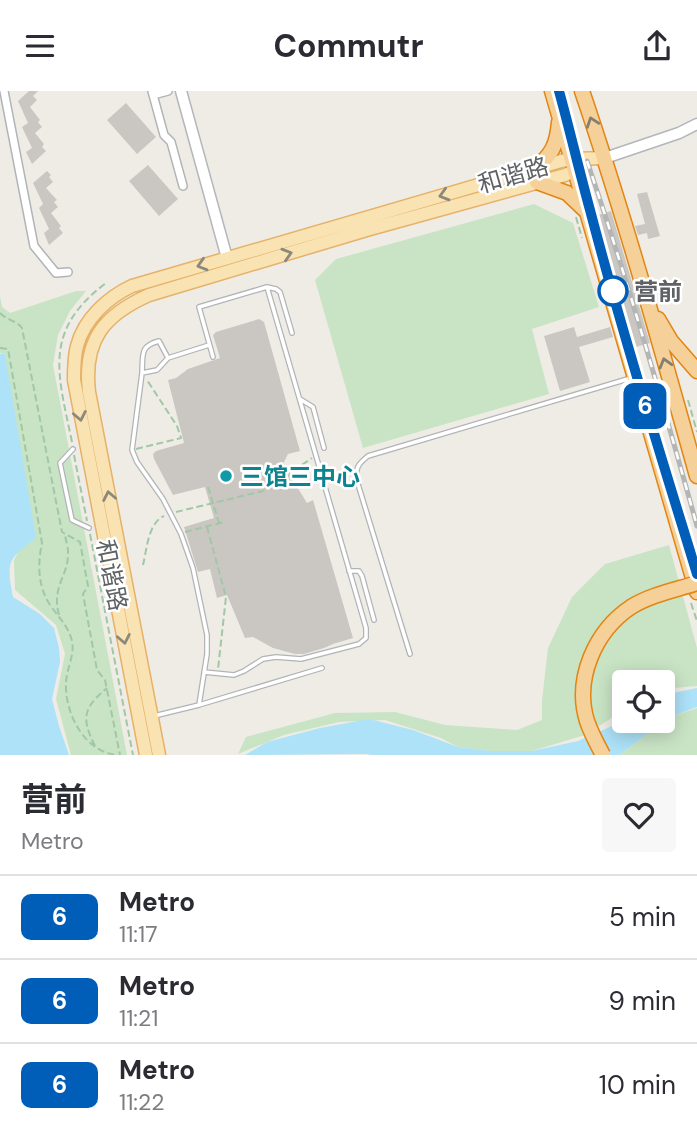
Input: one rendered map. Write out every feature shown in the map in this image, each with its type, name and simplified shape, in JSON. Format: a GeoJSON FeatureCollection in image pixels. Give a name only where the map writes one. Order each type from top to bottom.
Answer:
{"type":"FeatureCollection","features":[{"type":"Feature","properties":{"kind":"highway"},"geometry":{"type":"LineString","coordinates":[[552,91],[574,165],[582,213],[695,589]]}},
{"type":"Feature","properties":{"kind":"highway"},"geometry":{"type":"LineString","coordinates":[[582,91],[649,305],[697,476]]}},
{"type":"Feature","properties":{"kind":"highway"},"geometry":{"type":"LineString","coordinates":[[559,117],[556,143],[536,176],[568,193],[582,213]]}},
{"type":"Feature","properties":{"kind":"highway"},"geometry":{"type":"LineString","coordinates":[[649,305],[671,341],[697,371]]}},
{"type":"Feature","properties":{"kind":"highway"},"geometry":{"type":"LineString","coordinates":[[603,755],[586,718],[583,696],[588,662],[596,645],[604,632],[631,607],[654,596],[695,589]]}},
{"type":"Feature","properties":{"kind":"highway"},"geometry":{"type":"LineString","coordinates":[[612,755],[601,738],[589,700],[589,681],[594,662],[607,638],[622,621],[661,600],[695,589]]}},
{"type":"Feature","properties":{"kind":"main road","name":"和谐路"},"geometry":{"type":"LineString","coordinates":[[146,755],[76,394],[76,353],[84,329],[104,304],[132,286],[605,158]]}},
{"type":"Feature","properties":{"kind":"main road","name":"和谐路"},"geometry":{"type":"LineString","coordinates":[[159,755],[89,391],[91,355],[100,331],[116,314],[149,295],[536,176]]}},
{"type":"Feature","properties":{"kind":"street"},"geometry":{"type":"LineString","coordinates":[[4,91],[34,246],[56,273],[68,272]]}},
{"type":"Feature","properties":{"kind":"street"},"geometry":{"type":"LineString","coordinates":[[169,91],[152,93],[164,135],[171,142],[183,186]]}},
{"type":"Feature","properties":{"kind":"street"},"geometry":{"type":"LineString","coordinates":[[181,91],[228,258]]}},
{"type":"Feature","properties":{"kind":"street"},"geometry":{"type":"LineString","coordinates":[[605,158],[679,133],[697,124]]}},
{"type":"Feature","properties":{"kind":"lane"},"geometry":{"type":"LineString","coordinates":[[213,358],[198,307],[267,287],[276,289],[280,292],[292,333]]}},
{"type":"Feature","properties":{"kind":"lane"},"geometry":{"type":"LineString","coordinates":[[204,672],[234,675],[263,659],[301,659],[359,644],[366,638],[366,628],[267,287]]}},
{"type":"Feature","properties":{"kind":"lane"},"geometry":{"type":"LineString","coordinates":[[168,358],[159,341],[145,346],[132,450],[137,462],[163,499],[181,534],[193,568],[207,635],[199,705]]}},
{"type":"Feature","properties":{"kind":"lane"},"geometry":{"type":"LineString","coordinates":[[142,373],[157,370],[168,358],[210,345]]}},
{"type":"Feature","properties":{"kind":"lane"},"geometry":{"type":"LineString","coordinates":[[410,654],[357,481],[356,470],[361,462],[368,456],[633,377]]}},
{"type":"Feature","properties":{"kind":"lane"},"geometry":{"type":"LineString","coordinates":[[299,398],[313,407],[324,447]]}},
{"type":"Feature","properties":{"kind":"lane"},"geometry":{"type":"LineString","coordinates":[[73,449],[60,463],[72,520],[89,528]]}},
{"type":"Feature","properties":{"kind":"lane"},"geometry":{"type":"LineString","coordinates":[[349,571],[359,571],[362,576],[374,620]]}},
{"type":"Feature","properties":{"kind":"lane"},"geometry":{"type":"LineString","coordinates":[[152,716],[199,705],[322,668]]}},
{"type":"Feature","properties":{"kind":"path"},"geometry":{"type":"LineString","coordinates":[[582,213],[583,239]]}},
{"type":"Feature","properties":{"kind":"path"},"geometry":{"type":"LineString","coordinates":[[0,313],[22,328],[62,532],[79,543],[88,586],[83,594],[97,670],[105,680],[119,755],[109,755],[95,747],[76,725],[69,711],[66,683],[73,650],[67,628],[48,601],[39,577],[38,562],[42,543],[8,349],[0,348]]}},
{"type":"Feature","properties":{"kind":"path"},"geometry":{"type":"LineString","coordinates":[[132,450],[181,438],[177,426],[150,384]]}},
{"type":"Feature","properties":{"kind":"path"},"geometry":{"type":"LineString","coordinates":[[143,565],[150,533],[157,519],[170,513],[263,491],[316,456]]}},
{"type":"Feature","properties":{"kind":"path"},"geometry":{"type":"LineString","coordinates":[[208,488],[219,523]]}},
{"type":"Feature","properties":{"kind":"path"},"geometry":{"type":"LineString","coordinates":[[185,533],[224,522]]}},
{"type":"Feature","properties":{"kind":"path"},"geometry":{"type":"LineString","coordinates":[[207,527],[226,597],[218,673]]}},
{"type":"Feature","properties":{"kind":"path"},"geometry":{"type":"LineString","coordinates":[[59,616],[56,597],[68,552],[65,533]]}},
{"type":"Feature","properties":{"kind":"path"},"geometry":{"type":"LineString","coordinates":[[695,589],[697,621]]}},
{"type":"Feature","properties":{"kind":"path"},"geometry":{"type":"LineString","coordinates":[[95,747],[87,727],[86,715],[93,699],[107,688]]}},
{"type":"Feature","properties":{"kind":"green space"},"geometry":{"type":"Polygon","coordinates":[[[534,204],[573,223],[599,307],[532,329],[549,394],[363,448],[315,280],[336,259],[534,204]]]}},
{"type":"Feature","properties":{"kind":"green space"},"geometry":{"type":"Polygon","coordinates":[[[76,291],[86,291],[70,311],[58,335],[53,365],[127,755],[71,755],[56,699],[65,654],[56,625],[15,590],[14,560],[30,528],[3,354],[0,353],[0,296],[2,307],[10,313],[76,291]]]}},
{"type":"Feature","properties":{"kind":"green space"},"geometry":{"type":"Polygon","coordinates":[[[669,545],[697,648],[697,686],[675,688],[675,670],[612,670],[612,718],[585,735],[532,751],[491,751],[458,747],[441,738],[385,720],[339,722],[284,735],[238,754],[246,737],[335,713],[395,712],[445,725],[517,730],[542,720],[548,648],[572,597],[605,564],[669,545]]]}},
{"type":"Feature","properties":{"kind":"green space"},"geometry":{"type":"Polygon","coordinates":[[[697,708],[697,755],[619,755],[649,733],[675,733],[675,715],[697,708]]]}},
{"type":"Feature","properties":{"kind":"water"},"geometry":{"type":"Polygon","coordinates":[[[0,354],[5,354],[36,538],[11,562],[13,597],[40,614],[54,628],[60,662],[52,699],[69,755],[0,755],[0,354]]]}},
{"type":"Feature","properties":{"kind":"water"},"geometry":{"type":"Polygon","coordinates":[[[697,688],[697,707],[675,715],[675,693],[697,688]]]}},
{"type":"Feature","properties":{"kind":"water"},"geometry":{"type":"Polygon","coordinates":[[[369,719],[413,730],[458,747],[491,751],[532,751],[578,741],[612,726],[612,733],[649,733],[619,755],[245,755],[267,742],[369,719]]]}},
{"type":"Feature","properties":{"kind":"building"},"geometry":{"type":"Polygon","coordinates":[[[29,91],[38,91],[33,96],[37,100],[30,107],[40,120],[38,122],[42,127],[35,133],[46,151],[32,164],[26,152],[32,148],[22,127],[28,123],[18,101],[29,91]]]}},
{"type":"Feature","properties":{"kind":"building"},"geometry":{"type":"Polygon","coordinates":[[[126,103],[156,137],[137,154],[107,120],[126,103]]]}},
{"type":"Feature","properties":{"kind":"building"},"geometry":{"type":"Polygon","coordinates":[[[148,165],[178,199],[159,216],[129,181],[148,165]]]}},
{"type":"Feature","properties":{"kind":"building"},"geometry":{"type":"Polygon","coordinates":[[[47,171],[53,182],[46,188],[57,200],[54,202],[58,207],[51,213],[63,233],[49,245],[44,233],[49,229],[39,208],[43,204],[33,183],[47,171]]]}},
{"type":"Feature","properties":{"kind":"building"},"geometry":{"type":"Polygon","coordinates":[[[647,192],[660,236],[648,239],[647,233],[638,235],[635,226],[645,224],[637,194],[647,192]]]}},
{"type":"Feature","properties":{"kind":"building"},"geometry":{"type":"Polygon","coordinates":[[[611,211],[650,343],[636,347],[598,215],[611,211]]]}},
{"type":"Feature","properties":{"kind":"building","name":"三馆三中心"},"geometry":{"type":"Polygon","coordinates":[[[259,319],[264,322],[300,451],[288,454],[283,464],[307,503],[313,500],[353,638],[304,654],[273,648],[253,637],[245,638],[227,595],[217,598],[210,569],[198,572],[184,527],[214,518],[205,487],[173,495],[153,454],[184,443],[168,380],[176,378],[188,369],[220,358],[213,335],[216,332],[259,319]]]}},
{"type":"Feature","properties":{"kind":"building"},"geometry":{"type":"Polygon","coordinates":[[[574,327],[577,337],[610,327],[613,337],[579,347],[590,382],[560,391],[544,336],[574,327]]]}},
{"type":"Feature","properties":{"kind":"railway"},"geometry":{"type":"LineString","coordinates":[[559,91],[615,301],[697,574]]}},
{"type":"Feature","properties":{"kind":"railway"},"geometry":{"type":"LineString","coordinates":[[587,161],[631,297],[697,526]]}},
{"type":"Feature","properties":{"kind":"metro line","name":"6"},"geometry":{"type":"LineString","coordinates":[[559,91],[645,407],[697,574]]}},
{"type":"Feature","properties":{"kind":"place","name":"营前"},"geometry":{"type":"Point","coordinates":[613,291]}},
{"type":"Feature","properties":{"kind":"place","name":"三馆三中心"},"geometry":{"type":"Point","coordinates":[226,476]}}]}
